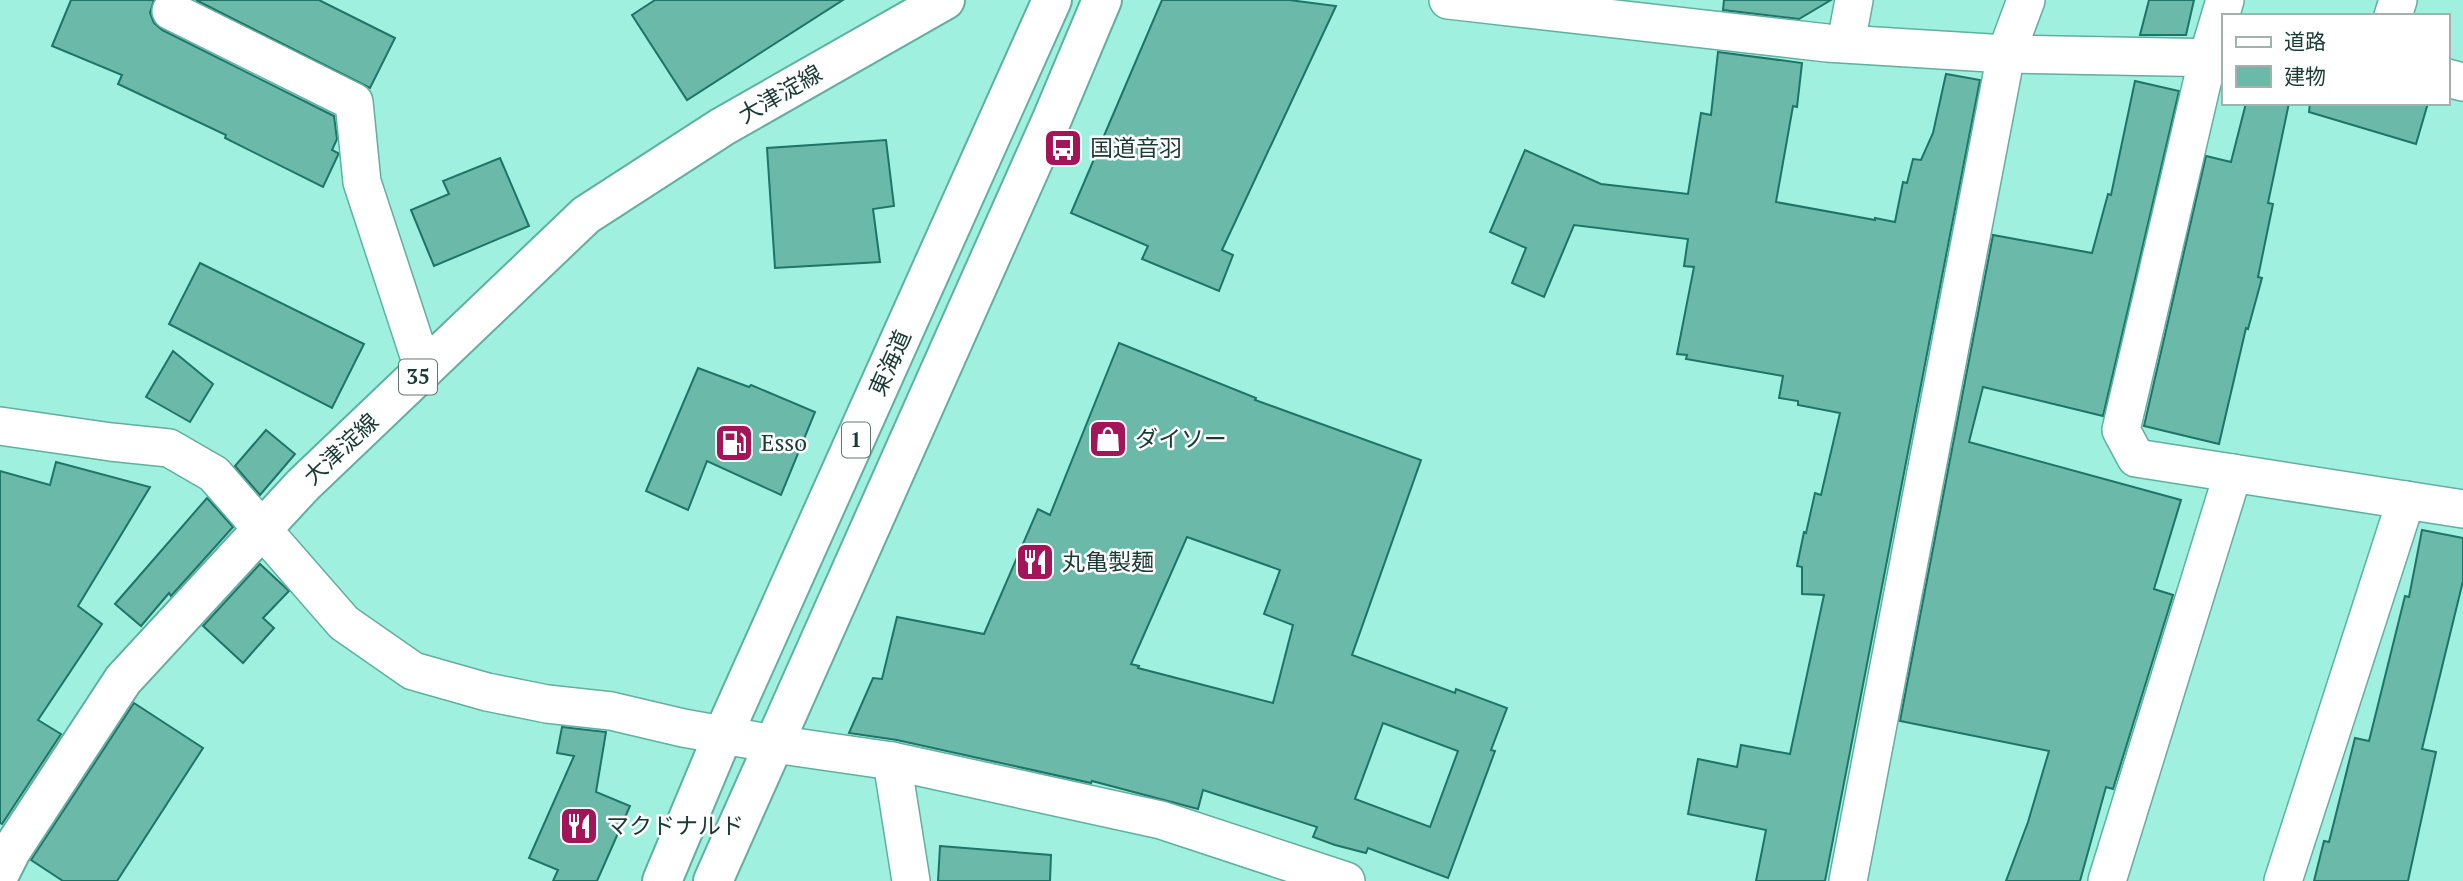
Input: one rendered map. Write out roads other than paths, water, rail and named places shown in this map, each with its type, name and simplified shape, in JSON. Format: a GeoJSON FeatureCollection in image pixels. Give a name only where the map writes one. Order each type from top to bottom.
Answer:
{"type":"FeatureCollection","features":[{"type":"Feature","properties":{"kind":"main road","name":"大津淀線"},"geometry":{"type":"LineString","coordinates":[[0,873],[122,680],[303,485],[586,215],[722,127],[945,0]]}},
{"type":"Feature","properties":{"kind":"main road","name":"東海道"},"geometry":{"type":"LineString","coordinates":[[662,881],[723,735],[1052,0]]}},
{"type":"Feature","properties":{"kind":"main road","name":"1"},"geometry":{"type":"LineString","coordinates":[[713,881],[1102,0]]}},
{"type":"Feature","properties":{"kind":"street"},"geometry":{"type":"LineString","coordinates":[[1448,0],[1846,43],[2006,54],[2215,57]]}},
{"type":"Feature","properties":{"kind":"street"},"geometry":{"type":"LineString","coordinates":[[1846,43],[1854,0]]}},
{"type":"Feature","properties":{"kind":"street"},"geometry":{"type":"LineString","coordinates":[[1848,881],[2006,54],[2026,0]]}},
{"type":"Feature","properties":{"kind":"street"},"geometry":{"type":"LineString","coordinates":[[171,11],[355,102],[362,182],[424,371]]}},
{"type":"Feature","properties":{"kind":"street"},"geometry":{"type":"LineString","coordinates":[[2222,17],[2215,57],[2121,430],[2136,458],[2463,509]]}},
{"type":"Feature","properties":{"kind":"street"},"geometry":{"type":"LineString","coordinates":[[0,426],[169,448],[214,474],[344,623],[413,671],[487,692],[547,704],[611,711],[723,735],[892,761],[1161,820],[1346,881]]}},
{"type":"Feature","properties":{"kind":"street"},"geometry":{"type":"LineString","coordinates":[[2107,881],[2233,472]]}},
{"type":"Feature","properties":{"kind":"street"},"geometry":{"type":"LineString","coordinates":[[2283,881],[2406,500]]}},
{"type":"Feature","properties":{"kind":"street"},"geometry":{"type":"LineString","coordinates":[[892,761],[911,881]]}},
{"type":"Feature","properties":{"kind":"place","name":"国道音羽"},"geometry":{"type":"Point","coordinates":[1063,148]}},
{"type":"Feature","properties":{"kind":"place","name":"ダイソー"},"geometry":{"type":"Point","coordinates":[1108,439]}},
{"type":"Feature","properties":{"kind":"place","name":"Esso"},"geometry":{"type":"Point","coordinates":[734,443]}},
{"type":"Feature","properties":{"kind":"place","name":"丸亀製麺"},"geometry":{"type":"Point","coordinates":[1035,562]}},
{"type":"Feature","properties":{"kind":"place","name":"マクドナルド"},"geometry":{"type":"Point","coordinates":[579,826]}}]}
